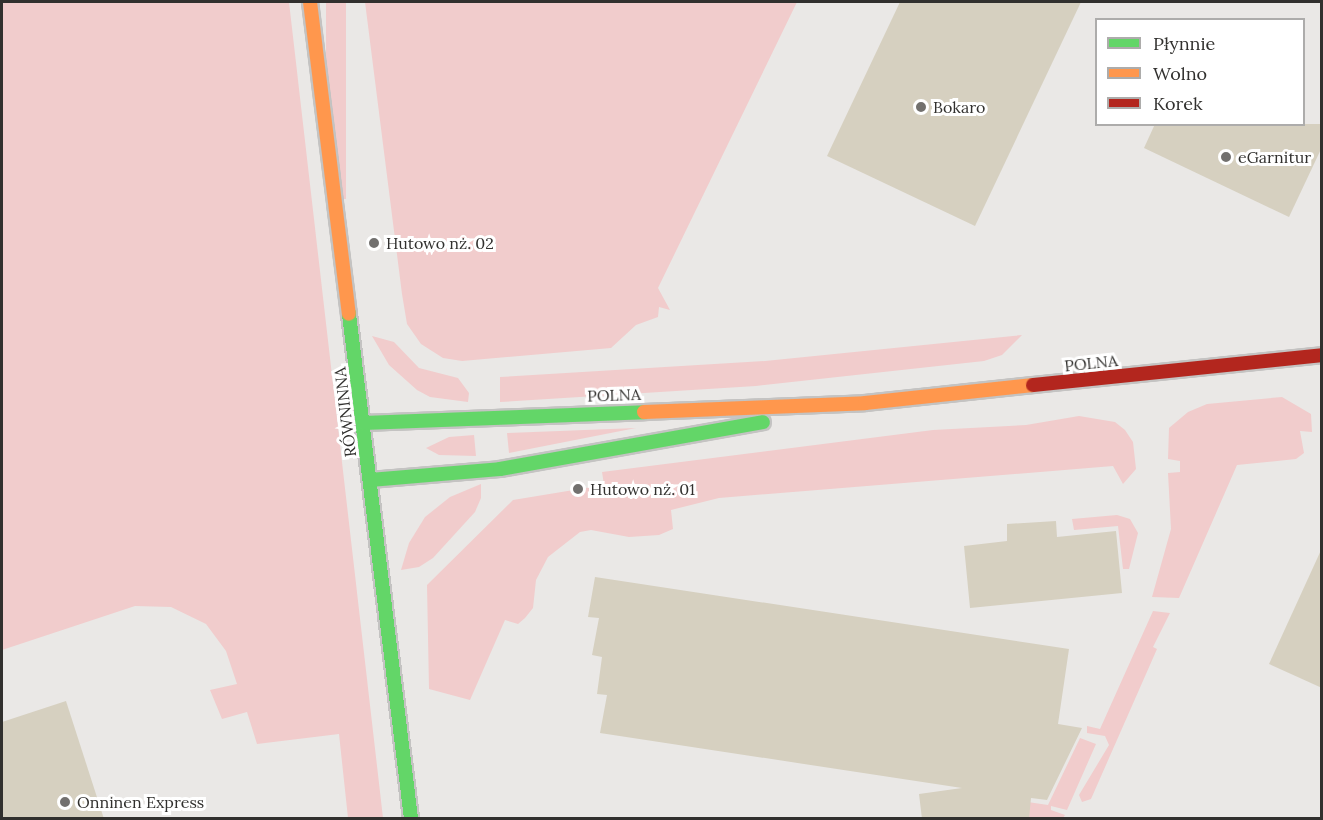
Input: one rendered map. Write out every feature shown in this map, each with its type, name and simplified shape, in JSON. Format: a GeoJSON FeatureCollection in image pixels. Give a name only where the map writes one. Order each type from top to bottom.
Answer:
{"type":"FeatureCollection","features":[{"type":"Feature","properties":{"kind":"street","name":"RÓWNINNA"},"geometry":{"type":"LineString","coordinates":[[310,2],[364,423],[411,819]]}},
{"type":"Feature","properties":{"kind":"street","name":"POLNA"},"geometry":{"type":"LineString","coordinates":[[364,423],[865,403],[1322,355]]}},
{"type":"Feature","properties":{"kind":"street","name":"POLNA"},"geometry":{"type":"LineString","coordinates":[[370,480],[500,469],[865,403]]}},
{"type":"Feature","properties":{"kind":"shaded area"},"geometry":{"type":"Polygon","coordinates":[[[2,2],[289,2],[383,818],[348,818],[339,734],[257,744],[247,712],[222,719],[210,690],[237,684],[226,651],[206,624],[171,607],[135,606],[2,650],[2,2]]]}},
{"type":"Feature","properties":{"kind":"shaded area"},"geometry":{"type":"Polygon","coordinates":[[[326,2],[346,2],[346,199],[326,199],[326,2]]]}},
{"type":"Feature","properties":{"kind":"shaded area"},"geometry":{"type":"Polygon","coordinates":[[[365,2],[797,2],[658,288],[670,310],[659,307],[658,317],[636,325],[611,348],[462,361],[443,358],[421,344],[407,324],[402,294],[365,2]]]}},
{"type":"Feature","properties":{"kind":"shaded area"},"geometry":{"type":"Polygon","coordinates":[[[1022,335],[1002,355],[984,361],[756,386],[500,402],[500,377],[765,361],[1022,335]]]}},
{"type":"Feature","properties":{"kind":"shaded area"},"geometry":{"type":"Polygon","coordinates":[[[372,336],[394,342],[419,368],[458,378],[469,393],[468,402],[430,397],[417,390],[389,365],[372,336]]]}},
{"type":"Feature","properties":{"kind":"shaded area"},"geometry":{"type":"Polygon","coordinates":[[[1282,397],[1311,414],[1312,432],[1300,431],[1304,453],[1296,459],[1237,465],[1179,598],[1152,597],[1171,529],[1168,473],[1180,472],[1180,461],[1168,459],[1169,428],[1188,412],[1207,404],[1282,397]]]}},
{"type":"Feature","properties":{"kind":"shaded area"},"geometry":{"type":"Polygon","coordinates":[[[1079,416],[1115,422],[1125,430],[1133,442],[1136,469],[1123,484],[1113,466],[719,498],[671,510],[673,529],[659,535],[629,537],[591,530],[580,532],[548,557],[536,580],[533,608],[525,618],[518,624],[505,620],[470,700],[429,689],[427,585],[513,500],[604,485],[602,472],[933,430],[1026,425],[1079,416]]]}},
{"type":"Feature","properties":{"kind":"shaded area"},"geometry":{"type":"Polygon","coordinates":[[[636,428],[509,453],[507,433],[636,428]]]}},
{"type":"Feature","properties":{"kind":"shaded area"},"geometry":{"type":"Polygon","coordinates":[[[474,435],[476,456],[439,455],[426,448],[449,437],[474,435]]]}},
{"type":"Feature","properties":{"kind":"shaded area"},"geometry":{"type":"Polygon","coordinates":[[[481,484],[481,498],[475,512],[433,558],[419,567],[401,570],[409,543],[425,517],[450,497],[481,484]]]}},
{"type":"Feature","properties":{"kind":"shaded area"},"geometry":{"type":"Polygon","coordinates":[[[1117,515],[1130,519],[1138,533],[1129,569],[1123,569],[1118,526],[1074,530],[1072,519],[1117,515]]]}},
{"type":"Feature","properties":{"kind":"shaded area"},"geometry":{"type":"Polygon","coordinates":[[[1153,611],[1170,613],[1153,647],[1157,649],[1091,799],[1082,802],[1079,795],[1109,745],[1105,736],[1087,733],[1087,726],[1100,729],[1153,611]]]}},
{"type":"Feature","properties":{"kind":"shaded area"},"geometry":{"type":"Polygon","coordinates":[[[1080,738],[1096,744],[1067,810],[1051,806],[1051,810],[1065,815],[1063,818],[1025,818],[954,791],[1048,805],[1080,738]]]}},
{"type":"Feature","properties":{"kind":"building"},"geometry":{"type":"Polygon","coordinates":[[[900,2],[1081,2],[975,226],[827,156],[900,2]]]}},
{"type":"Feature","properties":{"kind":"building"},"geometry":{"type":"Polygon","coordinates":[[[1322,124],[1322,147],[1289,217],[1144,148],[1154,126],[1322,124]]]}},
{"type":"Feature","properties":{"kind":"building"},"geometry":{"type":"Polygon","coordinates":[[[1056,521],[1057,537],[1116,531],[1122,593],[970,608],[964,546],[1007,541],[1007,524],[1056,521]]]}},
{"type":"Feature","properties":{"kind":"building"},"geometry":{"type":"Polygon","coordinates":[[[1322,548],[1322,688],[1269,664],[1322,548]]]}},
{"type":"Feature","properties":{"kind":"building"},"geometry":{"type":"Polygon","coordinates":[[[595,577],[1069,649],[1058,724],[1082,728],[1047,800],[1031,798],[1029,819],[922,819],[919,794],[962,788],[600,733],[607,695],[597,694],[602,657],[592,655],[599,618],[588,617],[595,577]]]}},
{"type":"Feature","properties":{"kind":"building"},"geometry":{"type":"Polygon","coordinates":[[[66,701],[104,819],[2,819],[2,722],[66,701]]]}},
{"type":"Feature","properties":{"kind":"traffic: fast"},"geometry":{"type":"LineString","coordinates":[[349,314],[411,818]]}},
{"type":"Feature","properties":{"kind":"traffic: fast"},"geometry":{"type":"LineString","coordinates":[[364,423],[644,412]]}},
{"type":"Feature","properties":{"kind":"traffic: fast"},"geometry":{"type":"LineString","coordinates":[[370,480],[500,469],[763,422]]}},
{"type":"Feature","properties":{"kind":"traffic: slow"},"geometry":{"type":"LineString","coordinates":[[310,2],[349,314]]}},
{"type":"Feature","properties":{"kind":"traffic: slow"},"geometry":{"type":"LineString","coordinates":[[644,412],[865,403],[1033,385]]}},
{"type":"Feature","properties":{"kind":"traffic: jam"},"geometry":{"type":"LineString","coordinates":[[1033,385],[1322,355]]}},
{"type":"Feature","properties":{"kind":"place","name":"Bokaro"},"geometry":{"type":"Point","coordinates":[921,107]}},
{"type":"Feature","properties":{"kind":"place","name":"eGarnitur"},"geometry":{"type":"Point","coordinates":[1226,157]}},
{"type":"Feature","properties":{"kind":"place","name":"Hutowo nż. 02"},"geometry":{"type":"Point","coordinates":[374,243]}},
{"type":"Feature","properties":{"kind":"place","name":"Hutowo nż. 01"},"geometry":{"type":"Point","coordinates":[578,489]}},
{"type":"Feature","properties":{"kind":"place","name":"Onninen Express"},"geometry":{"type":"Point","coordinates":[65,802]}}]}
